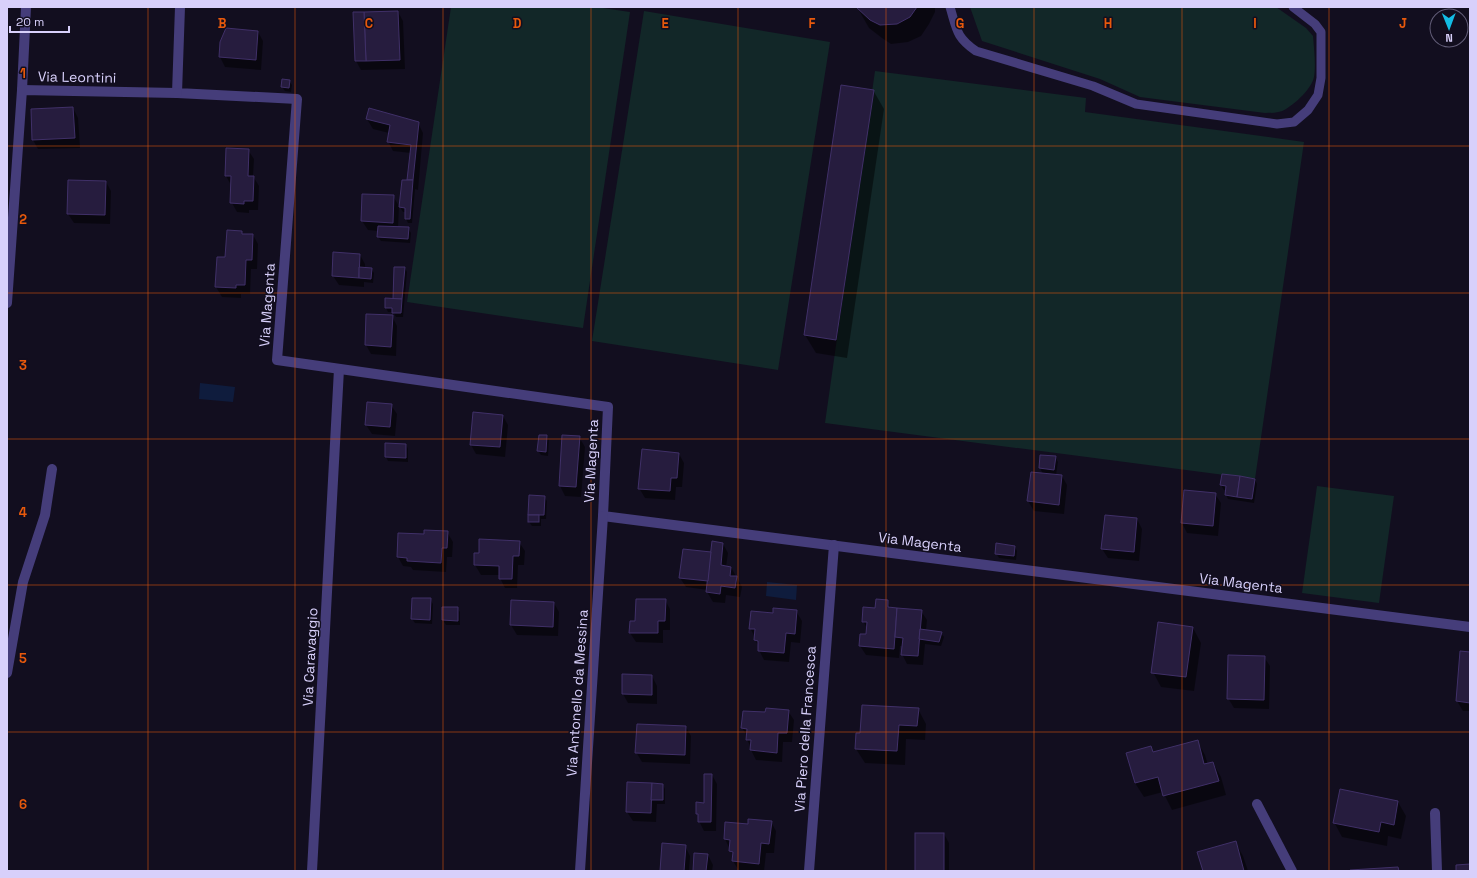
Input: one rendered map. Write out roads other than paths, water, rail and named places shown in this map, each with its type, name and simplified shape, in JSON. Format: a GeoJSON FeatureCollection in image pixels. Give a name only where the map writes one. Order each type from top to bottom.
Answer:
{"type":"FeatureCollection","features":[{"type":"Feature","properties":{"kind":"street"},"geometry":{"type":"LineString","coordinates":[[22,90],[26,7]]}},
{"type":"Feature","properties":{"kind":"street"},"geometry":{"type":"LineString","coordinates":[[177,93],[180,7]]}},
{"type":"Feature","properties":{"kind":"street","name":"Via Leontini"},"geometry":{"type":"LineString","coordinates":[[7,303],[22,90],[177,93]]}},
{"type":"Feature","properties":{"kind":"street","name":"Via Magenta"},"geometry":{"type":"LineString","coordinates":[[177,93],[297,99],[277,360],[608,407],[603,516],[1470,627]]}},
{"type":"Feature","properties":{"kind":"street","name":"Via Caravaggio"},"geometry":{"type":"LineString","coordinates":[[312,871],[339,370]]}},
{"type":"Feature","properties":{"kind":"street"},"geometry":{"type":"LineString","coordinates":[[7,673],[23,582],[45,515],[52,470]]}},
{"type":"Feature","properties":{"kind":"street","name":"Via Antonello da Messina"},"geometry":{"type":"LineString","coordinates":[[580,871],[603,516]]}},
{"type":"Feature","properties":{"kind":"street","name":"Via Piero della Francesca"},"geometry":{"type":"LineString","coordinates":[[809,871],[834,545]]}},
{"type":"Feature","properties":{"kind":"street"},"geometry":{"type":"LineString","coordinates":[[1258,804],[1292,871]]}},
{"type":"Feature","properties":{"kind":"street"},"geometry":{"type":"LineString","coordinates":[[1435,813],[1437,871]]}},
{"type":"Feature","properties":{"kind":"lane"},"geometry":{"type":"LineString","coordinates":[[950,7],[960,37],[965,44],[976,52],[1093,86],[1136,104],[1277,124],[1294,122],[1308,110],[1318,95],[1321,78],[1321,32],[1315,24],[1293,7]]}},
{"type":"Feature","properties":{"kind":"water"},"geometry":{"type":"Polygon","coordinates":[[[200,383],[235,387],[233,402],[199,399],[200,383]]]}},
{"type":"Feature","properties":{"kind":"water"},"geometry":{"type":"Polygon","coordinates":[[[767,582],[797,585],[796,600],[766,596],[767,582]]]}}]}
